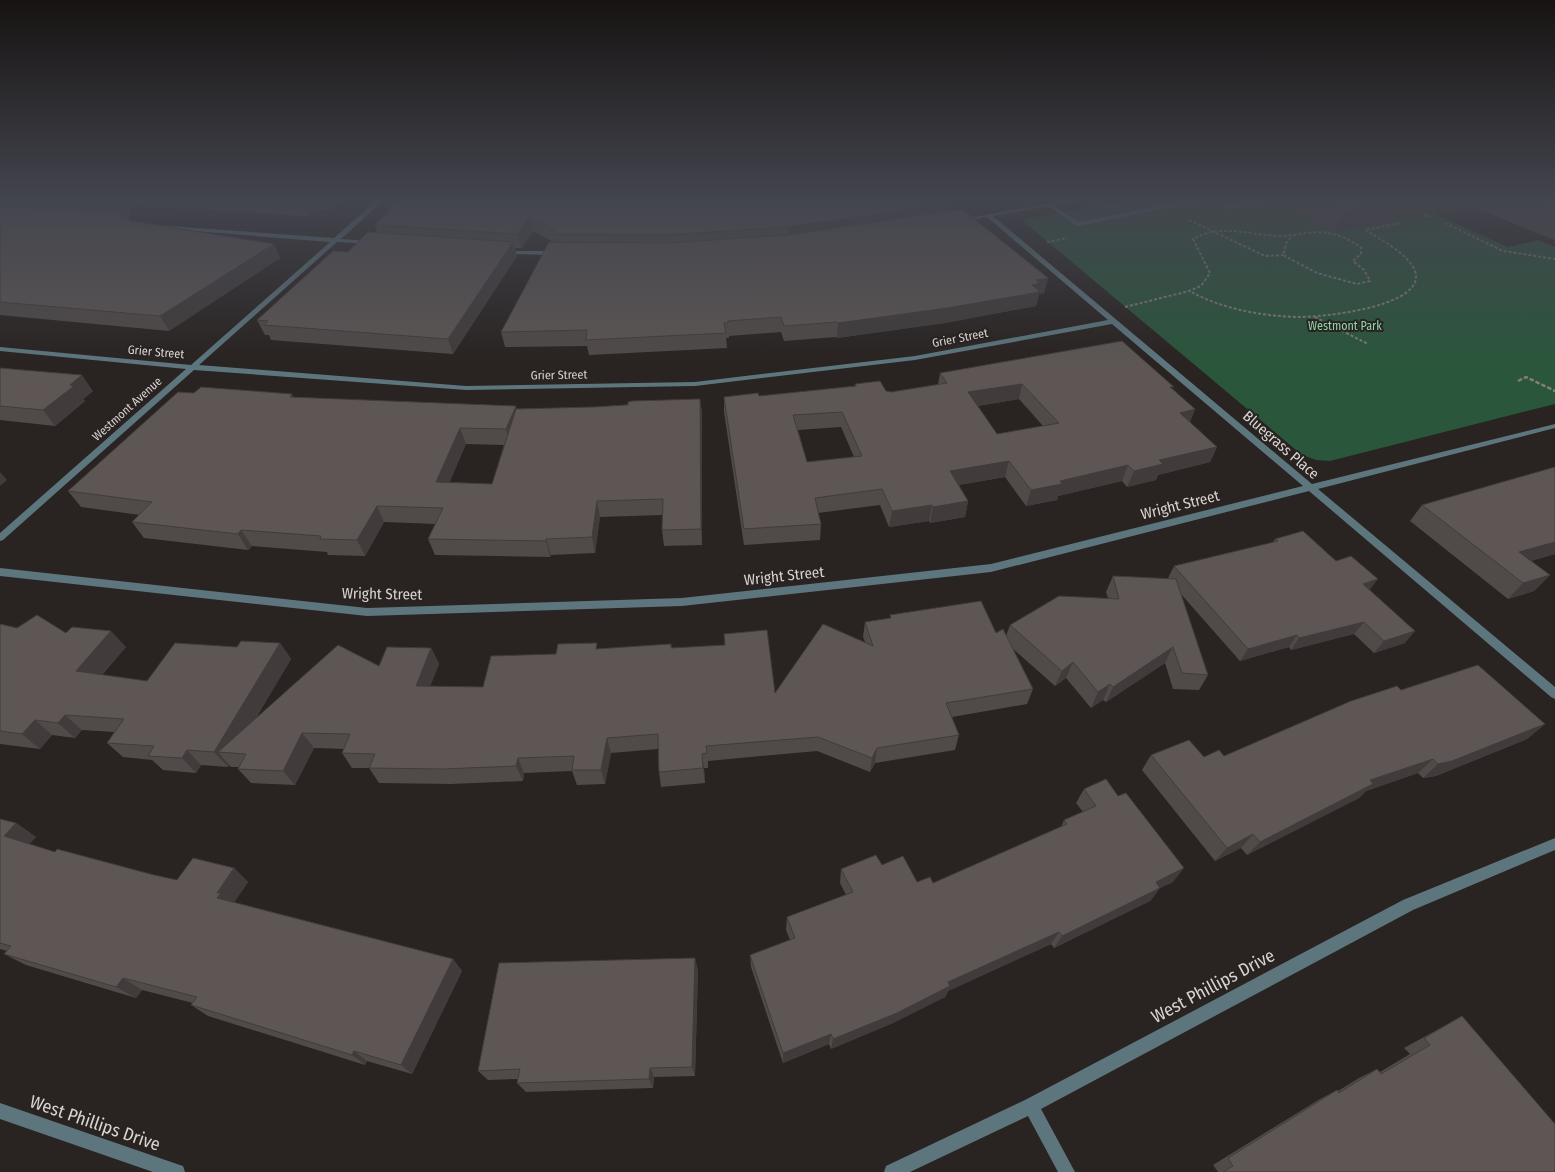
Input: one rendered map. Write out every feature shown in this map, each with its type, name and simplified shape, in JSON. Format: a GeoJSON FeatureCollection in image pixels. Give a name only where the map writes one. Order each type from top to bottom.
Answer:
{"type":"FeatureCollection","features":[{"type":"Feature","properties":{"kind":"street","name":"Westmont Avenue"},"geometry":{"type":"LineString","coordinates":[[0,538],[319,254]]}},
{"type":"Feature","properties":{"kind":"street","name":"Bluegrass Place"},"geometry":{"type":"LineString","coordinates":[[1034,254],[1310,489],[1555,694]]}},
{"type":"Feature","properties":{"kind":"street","name":"Grier Street"},"geometry":{"type":"LineString","coordinates":[[0,349],[191,367],[466,388],[695,384],[915,358],[1115,321]]}},
{"type":"Feature","properties":{"kind":"street","name":"Wright Street"},"geometry":{"type":"LineString","coordinates":[[0,572],[368,612],[682,602],[991,568],[1555,426]]}},
{"type":"Feature","properties":{"kind":"street","name":"West Phillips Drive"},"geometry":{"type":"LineString","coordinates":[[892,1172],[1031,1106],[1408,905],[1555,844]]}},
{"type":"Feature","properties":{"kind":"street"},"geometry":{"type":"LineString","coordinates":[[1031,1106],[1067,1172]]}},
{"type":"Feature","properties":{"kind":"street","name":"West Phillips Drive"},"geometry":{"type":"LineString","coordinates":[[0,1111],[177,1172]]}},
{"type":"Feature","properties":{"kind":"path"},"geometry":{"type":"LineString","coordinates":[[1120,309],[1202,286],[1210,273],[1200,254]]}},
{"type":"Feature","properties":{"kind":"path"},"geometry":{"type":"LineString","coordinates":[[1260,254],[1265,256],[1283,255],[1314,272],[1337,277],[1345,282],[1365,284],[1370,282],[1364,270],[1353,261],[1360,254]]}},
{"type":"Feature","properties":{"kind":"path"},"geometry":{"type":"LineString","coordinates":[[1189,290],[1218,306],[1257,313],[1314,317],[1352,313],[1409,291],[1415,283],[1416,276],[1408,262],[1400,254]]}},
{"type":"Feature","properties":{"kind":"path"},"geometry":{"type":"LineString","coordinates":[[1524,254],[1555,259]]}},
{"type":"Feature","properties":{"kind":"path"},"geometry":{"type":"LineString","coordinates":[[1314,317],[1368,344]]}},
{"type":"Feature","properties":{"kind":"path"},"geometry":{"type":"LineString","coordinates":[[1518,381],[1526,377],[1555,391]]}},
{"type":"Feature","properties":{"kind":"green space","name":"Westmont Park"},"geometry":{"type":"Polygon","coordinates":[[[1062,254],[1555,254],[1555,404],[1330,461],[1316,460],[1302,455],[1062,254]]]}},
{"type":"Feature","properties":{"kind":"building"},"geometry":{"type":"Polygon","coordinates":[[[0,254],[259,254],[160,316],[0,302],[0,254]]]}},
{"type":"Feature","properties":{"kind":"building"},"geometry":{"type":"Polygon","coordinates":[[[330,254],[505,254],[448,339],[264,325],[268,321],[257,320],[330,254]]]}},
{"type":"Feature","properties":{"kind":"building"},"geometry":{"type":"Polygon","coordinates":[[[543,254],[1018,254],[1048,278],[1036,280],[1040,283],[1032,285],[1040,292],[947,308],[838,323],[784,326],[781,317],[728,321],[728,323],[724,323],[726,333],[586,340],[587,330],[501,332],[543,254]]]}},
{"type":"Feature","properties":{"kind":"building"},"geometry":{"type":"Polygon","coordinates":[[[1122,341],[1174,387],[1170,387],[1195,409],[1180,413],[1217,447],[1159,460],[1163,464],[1134,471],[1128,465],[1060,481],[1062,484],[1031,490],[1009,461],[950,471],[968,501],[892,511],[882,489],[815,498],[821,524],[744,529],[724,397],[758,393],[759,396],[856,386],[855,384],[880,381],[886,391],[891,392],[947,383],[940,373],[1122,341]],[[1022,384],[968,392],[997,434],[1059,423],[1022,384]],[[842,412],[793,415],[807,462],[862,456],[842,412]]]}},
{"type":"Feature","properties":{"kind":"building"},"geometry":{"type":"Polygon","coordinates":[[[0,368],[82,375],[70,385],[74,386],[43,410],[0,406],[0,368]]]}},
{"type":"Feature","properties":{"kind":"building"},"geometry":{"type":"Polygon","coordinates":[[[201,387],[292,394],[290,397],[516,406],[506,429],[460,428],[436,482],[492,484],[516,409],[594,407],[628,405],[628,402],[632,401],[700,399],[701,529],[662,530],[663,499],[597,501],[592,537],[546,539],[546,541],[428,539],[443,508],[377,506],[357,540],[320,539],[321,536],[241,530],[238,534],[132,522],[152,502],[68,491],[178,392],[194,393],[201,387]]]}},
{"type":"Feature","properties":{"kind":"building"},"geometry":{"type":"Polygon","coordinates":[[[1555,467],[1555,542],[1519,552],[1550,575],[1523,583],[1422,505],[1555,467]]]}},
{"type":"Feature","properties":{"kind":"building"},"geometry":{"type":"Polygon","coordinates":[[[1303,531],[1336,561],[1351,556],[1378,579],[1363,584],[1415,631],[1384,641],[1364,622],[1299,638],[1297,635],[1248,649],[1174,566],[1278,541],[1275,539],[1303,531]]]}},
{"type":"Feature","properties":{"kind":"building"},"geometry":{"type":"Polygon","coordinates":[[[1113,576],[1176,579],[1208,675],[1182,673],[1173,647],[1113,687],[1110,684],[1098,692],[1073,662],[1062,671],[1010,625],[1059,596],[1119,599],[1113,576]]]}},
{"type":"Feature","properties":{"kind":"building"},"geometry":{"type":"Polygon","coordinates":[[[981,601],[996,633],[1003,629],[1033,689],[946,703],[959,735],[877,748],[872,758],[818,737],[706,746],[707,753],[702,754],[703,768],[659,772],[658,734],[607,738],[601,770],[572,770],[574,756],[518,758],[516,766],[443,769],[369,768],[375,754],[342,753],[350,734],[302,733],[283,771],[238,769],[246,754],[218,752],[338,645],[379,666],[387,647],[431,648],[416,686],[483,687],[491,656],[556,654],[558,644],[597,643],[596,649],[671,644],[671,648],[725,645],[724,634],[767,630],[775,693],[823,624],[873,646],[865,622],[891,618],[890,615],[981,601]]]}},
{"type":"Feature","properties":{"kind":"building"},"geometry":{"type":"Polygon","coordinates":[[[37,615],[66,633],[72,627],[111,631],[76,671],[147,681],[175,643],[237,647],[241,641],[280,643],[214,752],[187,750],[182,758],[148,756],[154,746],[107,743],[124,719],[65,715],[58,723],[35,720],[22,734],[0,731],[0,624],[17,628],[37,615]]]}},
{"type":"Feature","properties":{"kind":"building"},"geometry":{"type":"Polygon","coordinates":[[[1478,665],[1545,724],[1452,761],[1438,764],[1433,759],[1370,780],[1373,784],[1260,842],[1253,834],[1227,848],[1151,755],[1189,740],[1204,757],[1219,750],[1224,756],[1351,701],[1397,686],[1401,690],[1478,665]]]}},
{"type":"Feature","properties":{"kind":"building"},"geometry":{"type":"Polygon","coordinates":[[[1106,779],[1118,796],[1126,793],[1184,868],[1156,882],[1160,888],[1062,936],[1059,932],[948,982],[950,986],[897,1013],[833,1039],[831,1034],[783,1053],[750,955],[795,938],[787,917],[853,892],[841,869],[876,855],[882,865],[903,856],[917,882],[930,877],[933,883],[1067,824],[1064,820],[1096,806],[1084,789],[1106,779]]]}},
{"type":"Feature","properties":{"kind":"building"},"geometry":{"type":"Polygon","coordinates":[[[0,819],[16,823],[4,836],[55,852],[57,849],[177,880],[193,858],[234,868],[217,893],[221,893],[217,898],[453,959],[401,1065],[354,1051],[352,1055],[191,1005],[197,997],[123,978],[116,987],[4,954],[11,946],[0,943],[0,819]]]}},
{"type":"Feature","properties":{"kind":"building"},"geometry":{"type":"Polygon","coordinates":[[[695,958],[692,1067],[650,1068],[649,1079],[517,1083],[520,1069],[478,1071],[499,963],[695,958]]]}},
{"type":"Feature","properties":{"kind":"building"},"geometry":{"type":"Polygon","coordinates":[[[1462,1016],[1555,1124],[1555,1172],[1223,1172],[1233,1166],[1228,1158],[1337,1090],[1339,1093],[1377,1069],[1381,1074],[1430,1045],[1424,1038],[1462,1016]]]}}]}
